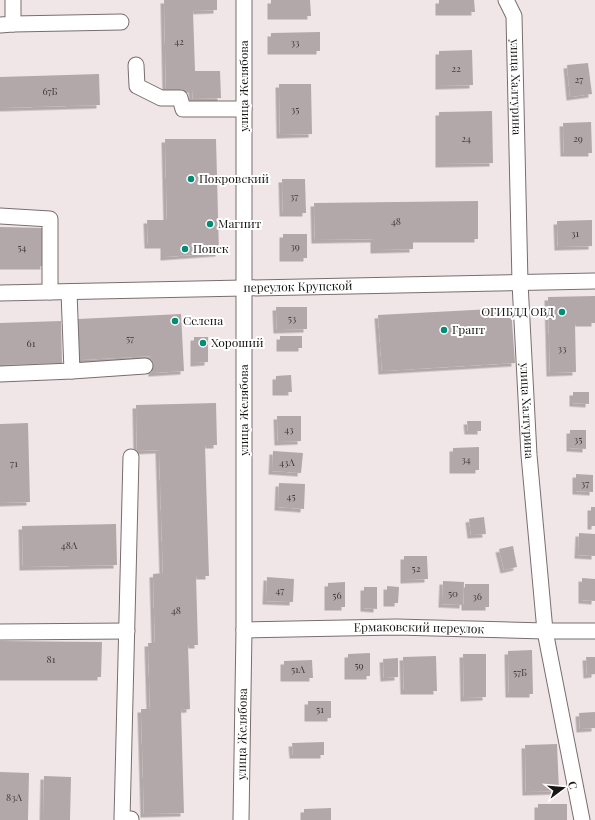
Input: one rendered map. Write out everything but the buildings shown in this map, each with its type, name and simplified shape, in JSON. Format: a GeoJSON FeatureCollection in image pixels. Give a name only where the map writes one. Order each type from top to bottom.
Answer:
{"type":"FeatureCollection","features":[{"type":"Feature","properties":{"kind":"street"},"geometry":{"type":"LineString","coordinates":[[13,0],[7,25],[121,22]]}},
{"type":"Feature","properties":{"kind":"street","name":"улица Желябова"},"geometry":{"type":"LineString","coordinates":[[241,820],[244,630],[244,0]]}},
{"type":"Feature","properties":{"kind":"street","name":"улица Халтурина"},"geometry":{"type":"LineString","coordinates":[[506,0],[514,16],[520,283],[529,455],[545,631],[582,820]]}},
{"type":"Feature","properties":{"kind":"street"},"geometry":{"type":"LineString","coordinates":[[136,65],[137,86],[161,98],[180,98],[183,109],[244,109]]}},
{"type":"Feature","properties":{"kind":"street"},"geometry":{"type":"LineString","coordinates":[[0,216],[50,219],[50,292]]}},
{"type":"Feature","properties":{"kind":"street","name":"переулок Крупской"},"geometry":{"type":"LineString","coordinates":[[0,292],[595,282]]}},
{"type":"Feature","properties":{"kind":"street"},"geometry":{"type":"LineString","coordinates":[[69,292],[72,371]]}},
{"type":"Feature","properties":{"kind":"street"},"geometry":{"type":"LineString","coordinates":[[0,374],[145,366]]}},
{"type":"Feature","properties":{"kind":"street"},"geometry":{"type":"LineString","coordinates":[[131,458],[122,819],[131,820]]}},
{"type":"Feature","properties":{"kind":"street","name":"Ермаковский переулок"},"geometry":{"type":"LineString","coordinates":[[244,630],[396,627],[595,631]]}},
{"type":"Feature","properties":{"kind":"street"},"geometry":{"type":"LineString","coordinates":[[0,632],[127,631]]}},
{"type":"Feature","properties":{"kind":"place","name":"Покровский"},"geometry":{"type":"Point","coordinates":[191,179]}},
{"type":"Feature","properties":{"kind":"place","name":"Магнит"},"geometry":{"type":"Point","coordinates":[210,224]}},
{"type":"Feature","properties":{"kind":"place","name":"Поиск"},"geometry":{"type":"Point","coordinates":[185,249]}},
{"type":"Feature","properties":{"kind":"place","name":"ОГИБДД ОВД"},"geometry":{"type":"Point","coordinates":[562,312]}},
{"type":"Feature","properties":{"kind":"place","name":"Селена"},"geometry":{"type":"Point","coordinates":[175,321]}},
{"type":"Feature","properties":{"kind":"place","name":"Грант"},"geometry":{"type":"Point","coordinates":[444,330]}},
{"type":"Feature","properties":{"kind":"place","name":"Хороший"},"geometry":{"type":"Point","coordinates":[203,343]}}]}
